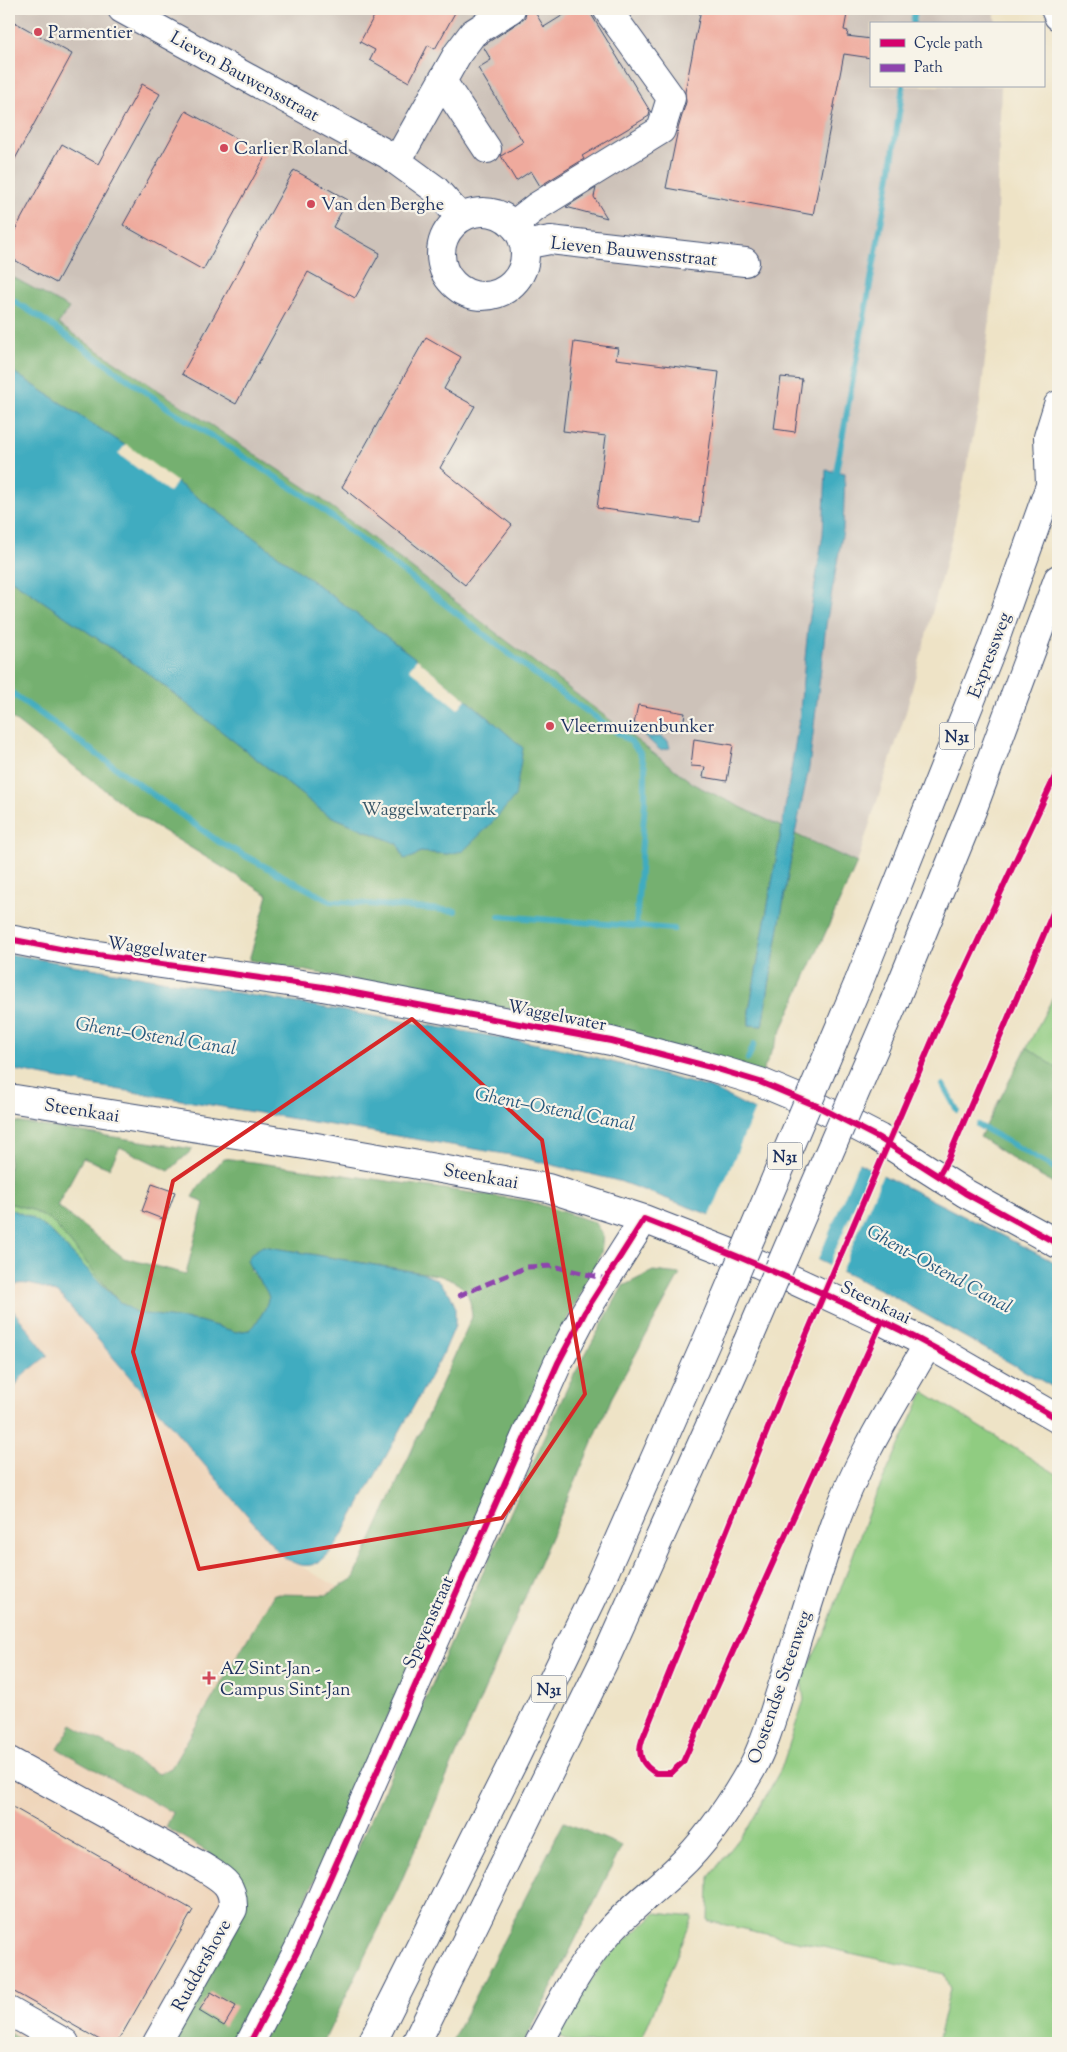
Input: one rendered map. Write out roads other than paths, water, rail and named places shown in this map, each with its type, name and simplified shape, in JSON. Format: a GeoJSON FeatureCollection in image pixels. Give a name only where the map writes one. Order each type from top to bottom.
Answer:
{"type":"FeatureCollection","features":[{"type":"Feature","properties":{"kind":"main road","name":"Lieven Bauwensstraat"},"geometry":{"type":"LineString","coordinates":[[122,9],[388,154],[435,189],[461,218]]}},
{"type":"Feature","properties":{"kind":"main road"},"geometry":{"type":"LineString","coordinates":[[397,161],[458,53],[473,33],[510,9]]}},
{"type":"Feature","properties":{"kind":"main road"},"geometry":{"type":"LineString","coordinates":[[519,235],[536,207],[661,130],[671,98],[607,9]]}},
{"type":"Feature","properties":{"kind":"main road"},"geometry":{"type":"LineString","coordinates":[[1055,9],[1058,16]]}},
{"type":"Feature","properties":{"kind":"main road"},"geometry":{"type":"LineString","coordinates":[[442,81],[487,149]]}},
{"type":"Feature","properties":{"kind":"main road"},"geometry":{"type":"LineString","coordinates":[[474,212],[488,212],[502,216],[519,235],[525,257],[522,270],[515,281],[504,290],[490,295],[475,295],[461,290],[449,279],[442,266],[441,252],[443,239],[450,226],[461,218],[474,212]]}},
{"type":"Feature","properties":{"kind":"main road","name":"Lieven Bauwensstraat"},"geometry":{"type":"LineString","coordinates":[[519,235],[745,262]]}},
{"type":"Feature","properties":{"kind":"main road"},"geometry":{"type":"LineString","coordinates":[[1054,474],[1048,437],[1058,404]]}},
{"type":"Feature","properties":{"kind":"main road","name":"Expressweg"},"geometry":{"type":"LineString","coordinates":[[372,2043],[510,1769],[594,1596],[712,1329],[858,984],[993,645],[1054,474]]}},
{"type":"Feature","properties":{"kind":"main road","name":"N31"},"geometry":{"type":"LineString","coordinates":[[416,2043],[604,1662],[747,1343],[895,1000],[973,808],[1058,580]]}},
{"type":"Feature","properties":{"kind":"main road","name":"Waggelwater"},"geometry":{"type":"LineString","coordinates":[[9,939],[70,951],[323,988],[434,1008],[610,1041],[714,1068],[760,1082],[817,1106],[879,1138],[965,1193],[1058,1244]]}},
{"type":"Feature","properties":{"kind":"main road","name":"Steenkaai"},"geometry":{"type":"LineString","coordinates":[[9,1098],[305,1145],[548,1188],[644,1219],[759,1264],[928,1344],[1058,1419]]}},
{"type":"Feature","properties":{"kind":"main road","name":"Speyenstraat"},"geometry":{"type":"LineString","coordinates":[[250,2043],[302,1942],[558,1363],[585,1312],[644,1219]]}},
{"type":"Feature","properties":{"kind":"main road","name":"Oostendse Steenweg"},"geometry":{"type":"LineString","coordinates":[[540,2043],[566,1993],[587,1959],[634,1906],[677,1869],[706,1839],[730,1806],[753,1765],[772,1715],[835,1524],[853,1477],[874,1436],[928,1344]]}},
{"type":"Feature","properties":{"kind":"main road","name":"Ruddershove"},"geometry":{"type":"LineString","coordinates":[[9,1761],[203,1867],[222,1880],[233,1895],[233,1909],[156,2043]]}},
{"type":"Feature","properties":{"kind":"main road"},"geometry":{"type":"LineString","coordinates":[[9,2011],[65,2043]]}},
{"type":"Feature","properties":{"kind":"water"},"geometry":{"type":"Polygon","coordinates":[[[9,369],[123,444],[268,548],[415,658],[489,718],[523,748],[515,797],[463,851],[447,854],[420,852],[413,857],[404,859],[398,844],[326,814],[149,674],[9,578],[9,369]]]}},
{"type":"Feature","properties":{"kind":"water"},"geometry":{"type":"Polygon","coordinates":[[[826,470],[845,473],[843,530],[826,625],[809,768],[795,834],[762,1026],[749,1025],[749,1011],[799,720],[808,628],[823,534],[826,470]]]}},
{"type":"Feature","properties":{"kind":"water"},"geometry":{"type":"Polygon","coordinates":[[[630,722],[640,727],[649,737],[661,737],[668,741],[670,748],[660,750],[641,733],[628,725],[630,722]]]}},
{"type":"Feature","properties":{"kind":"water","name":"Ghent–Ostend Canal"},"geometry":{"type":"Polygon","coordinates":[[[9,954],[555,1047],[711,1088],[1058,1264],[1058,1390],[887,1293],[772,1238],[619,1181],[511,1155],[97,1086],[9,1069],[9,954]]]}},
{"type":"Feature","properties":{"kind":"water"},"geometry":{"type":"Polygon","coordinates":[[[9,1209],[30,1217],[49,1230],[118,1301],[137,1313],[199,1321],[236,1332],[250,1330],[265,1309],[269,1297],[247,1260],[253,1252],[263,1246],[421,1273],[436,1279],[450,1294],[455,1306],[455,1326],[444,1352],[337,1544],[325,1558],[312,1565],[306,1565],[291,1561],[282,1556],[60,1295],[45,1288],[25,1284],[14,1285],[9,1291],[9,1209]]]}},
{"type":"Feature","properties":{"kind":"water"},"geometry":{"type":"Polygon","coordinates":[[[9,1305],[48,1355],[20,1378],[14,1389],[9,1388],[9,1305]]]}},
{"type":"Feature","properties":{"kind":"waterway"},"geometry":{"type":"LineString","coordinates":[[913,22],[915,9]]}},
{"type":"Feature","properties":{"kind":"waterway"},"geometry":{"type":"LineString","coordinates":[[836,472],[890,175],[903,88]]}},
{"type":"Feature","properties":{"kind":"waterway"},"geometry":{"type":"LineString","coordinates":[[9,298],[41,318],[171,410],[305,496],[544,681],[631,742],[640,753],[645,768],[645,801],[636,926]]}},
{"type":"Feature","properties":{"kind":"waterway"},"geometry":{"type":"LineString","coordinates":[[9,691],[219,842],[330,901],[455,911]]}},
{"type":"Feature","properties":{"kind":"waterway"},"geometry":{"type":"LineString","coordinates":[[499,916],[674,929]]}},
{"type":"Feature","properties":{"kind":"waterway"},"geometry":{"type":"LineString","coordinates":[[748,1059],[754,1044]]}},
{"type":"Feature","properties":{"kind":"waterway"},"geometry":{"type":"LineString","coordinates":[[943,1085],[957,1110]]}},
{"type":"Feature","properties":{"kind":"waterway"},"geometry":{"type":"LineString","coordinates":[[978,1125],[1058,1170]]}},
{"type":"Feature","properties":{"kind":"place","name":"Parmentier"},"geometry":{"type":"Point","coordinates":[38,32]}},
{"type":"Feature","properties":{"kind":"place","name":"Carlier Roland"},"geometry":{"type":"Point","coordinates":[224,148]}},
{"type":"Feature","properties":{"kind":"place","name":"Van den Berghe"},"geometry":{"type":"Point","coordinates":[311,204]}},
{"type":"Feature","properties":{"kind":"place","name":"Vleermuizenbunker"},"geometry":{"type":"Point","coordinates":[550,726]}},
{"type":"Feature","properties":{"kind":"place","name":"AZ Sint-Jan - Campus Sint-Jan"},"geometry":{"type":"Point","coordinates":[209,1678]}},
{"type":"Feature","properties":{"kind":"park label","name":"Waggelwaterpark"},"geometry":{"type":"Point","coordinates":[429,809]}}]}
